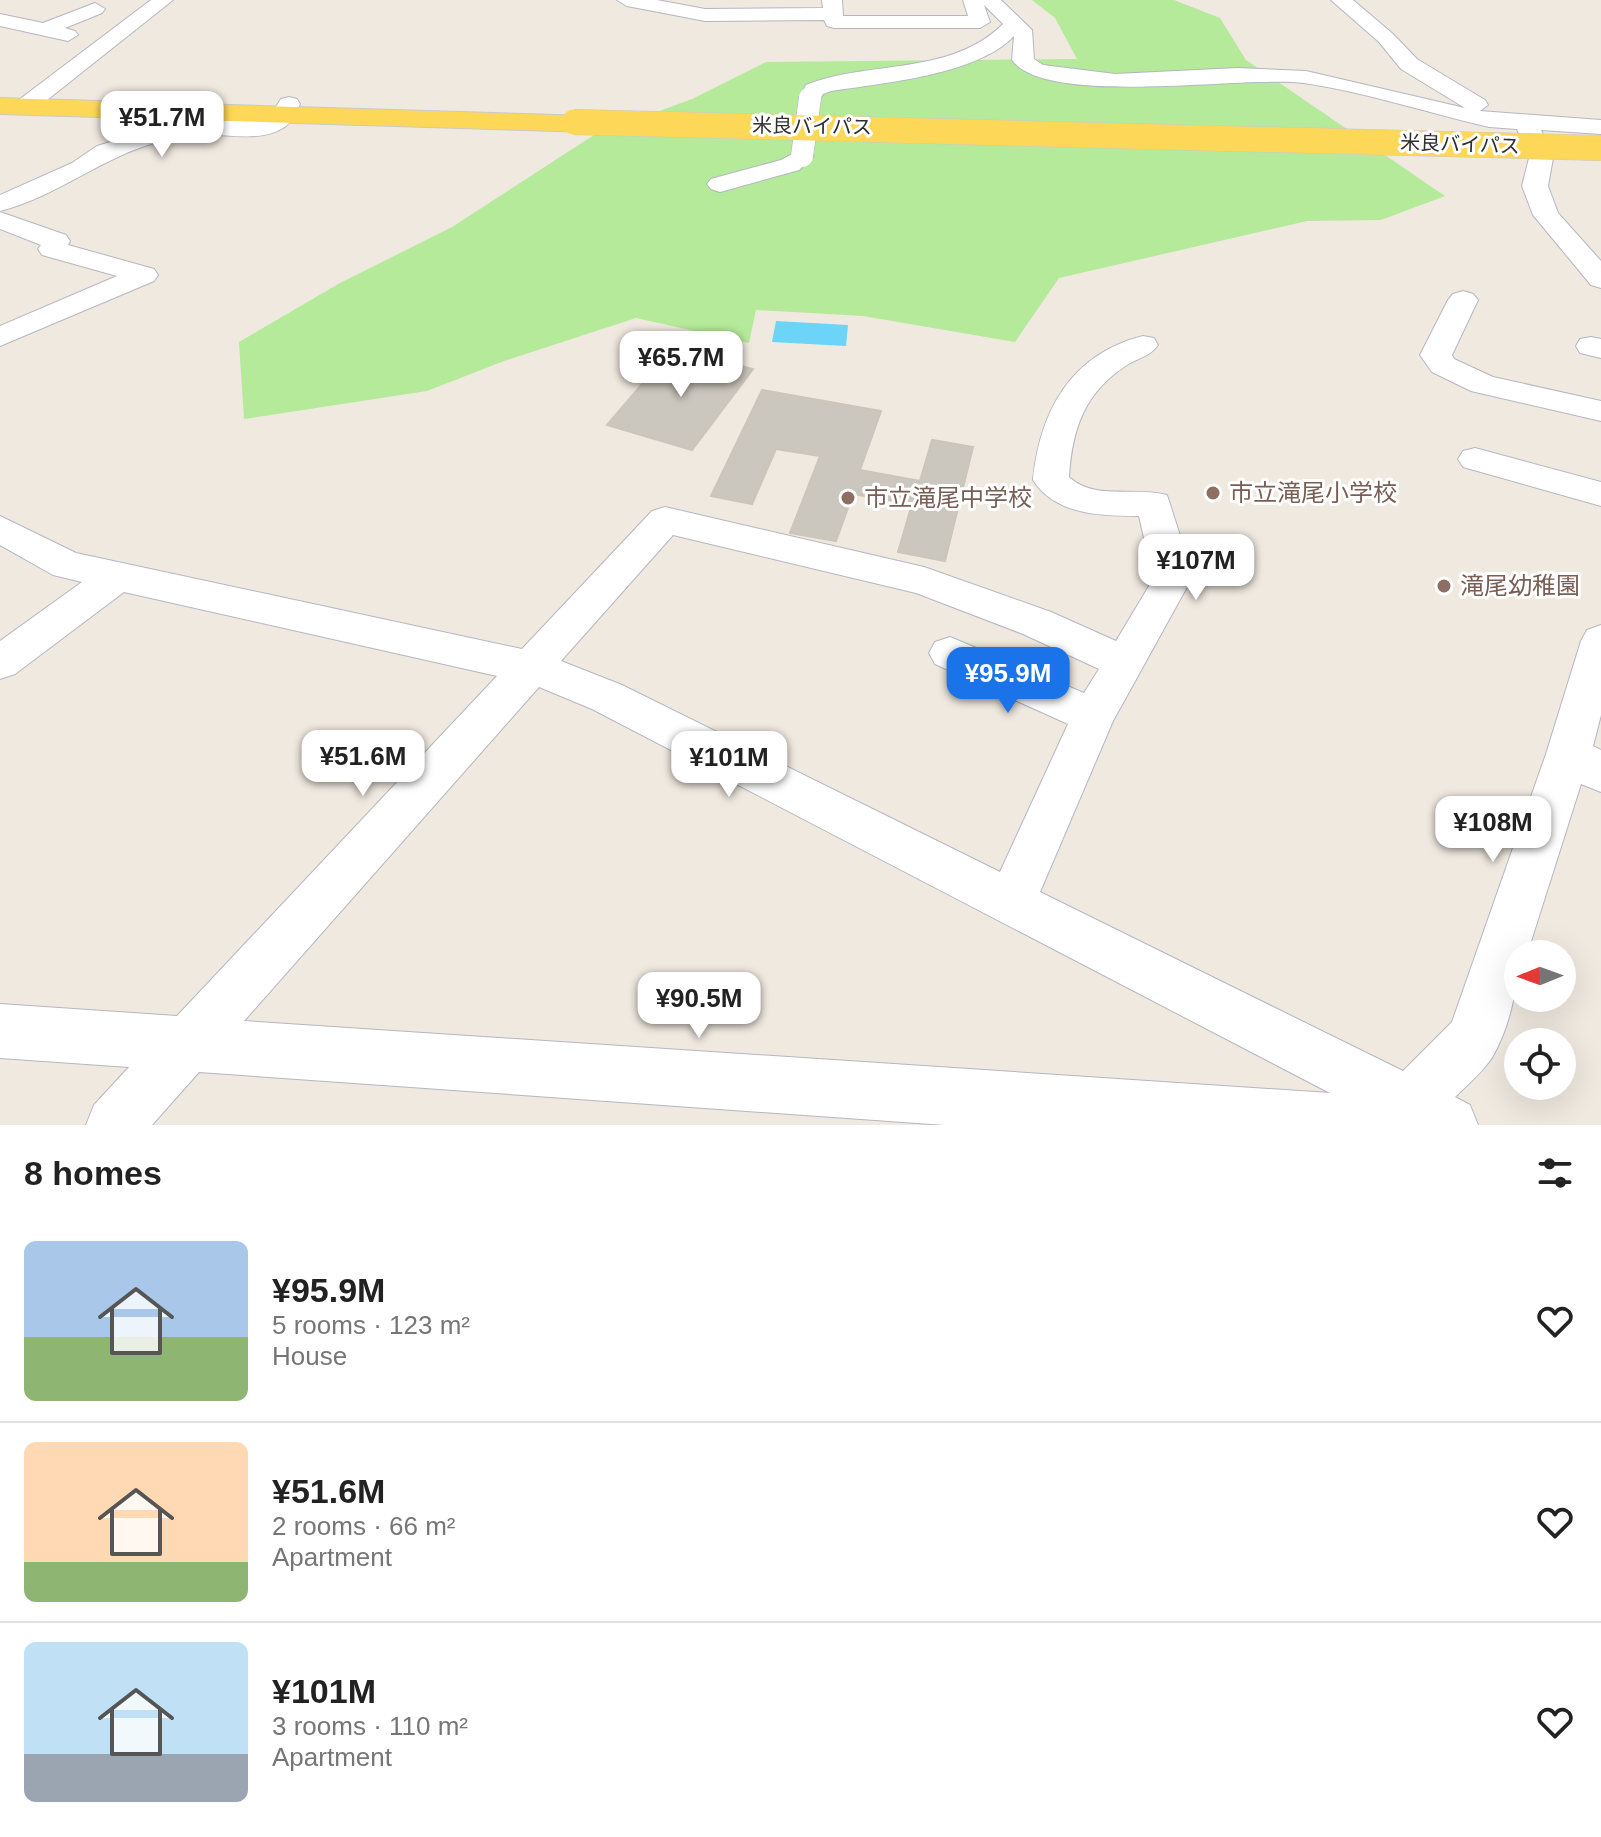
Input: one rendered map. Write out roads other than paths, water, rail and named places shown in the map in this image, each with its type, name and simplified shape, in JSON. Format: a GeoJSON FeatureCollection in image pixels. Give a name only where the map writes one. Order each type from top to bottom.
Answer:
{"type":"FeatureCollection","features":[{"type":"Feature","properties":{"kind":"main road","name":"米良バイパス"},"geometry":{"type":"LineString","coordinates":[[15,101],[1601,145]]}},
{"type":"Feature","properties":{"kind":"main road","name":"米良バイパス"},"geometry":{"type":"LineString","coordinates":[[576,117],[1601,145]]}},
{"type":"Feature","properties":{"kind":"main road"},"geometry":{"type":"LineString","coordinates":[[576,117],[1031,141],[1514,133],[1601,145]]}},
{"type":"Feature","properties":{"kind":"street"},"geometry":{"type":"LineString","coordinates":[[15,101],[163,0]]}},
{"type":"Feature","properties":{"kind":"street"},"geometry":{"type":"LineString","coordinates":[[627,0],[705,15],[832,7],[834,22],[980,22],[973,0]]}},
{"type":"Feature","properties":{"kind":"street"},"geometry":{"type":"LineString","coordinates":[[990,0],[1014,24],[1020,26],[1025,34],[1023,60],[1039,71],[1122,81],[1191,76],[1306,77],[1514,133],[1601,127]]}},
{"type":"Feature","properties":{"kind":"street"},"geometry":{"type":"LineString","coordinates":[[1341,0],[1386,38],[1409,64],[1514,133],[1541,158],[1601,159]]}},
{"type":"Feature","properties":{"kind":"street"},"geometry":{"type":"LineString","coordinates":[[0,18],[22,5]]}},
{"type":"Feature","properties":{"kind":"street"},"geometry":{"type":"LineString","coordinates":[[44,30],[95,9]]}},
{"type":"Feature","properties":{"kind":"street"},"geometry":{"type":"LineString","coordinates":[[0,18],[68,35]]}},
{"type":"Feature","properties":{"kind":"street"},"geometry":{"type":"LineString","coordinates":[[720,184],[790,165],[802,156],[810,98],[814,90],[826,85],[921,70],[1000,38],[1014,24]]}},
{"type":"Feature","properties":{"kind":"street"},"geometry":{"type":"LineString","coordinates":[[0,203],[68,174],[106,151],[158,135],[199,128],[265,128],[287,109]]}},
{"type":"Feature","properties":{"kind":"street"},"geometry":{"type":"LineString","coordinates":[[1541,158],[1535,186],[1546,215],[1601,279]]}},
{"type":"Feature","properties":{"kind":"street"},"geometry":{"type":"LineString","coordinates":[[0,220],[56,241],[52,249],[144,275],[0,337]]}},
{"type":"Feature","properties":{"kind":"street"},"geometry":{"type":"LineString","coordinates":[[1463,300],[1436,355],[1440,366],[1449,373],[1493,387],[1601,411]]}},
{"type":"Feature","properties":{"kind":"street"},"geometry":{"type":"LineString","coordinates":[[0,307],[39,319]]}},
{"type":"Feature","properties":{"kind":"street"},"geometry":{"type":"LineString","coordinates":[[1012,900],[1093,716],[1168,587],[1170,572],[1154,504],[1077,500],[1061,492],[1051,480],[1058,429],[1067,405],[1100,367],[1143,345]]}},
{"type":"Feature","properties":{"kind":"street"},"geometry":{"type":"LineString","coordinates":[[1475,459],[1601,494]]}},
{"type":"Feature","properties":{"kind":"street"},"geometry":{"type":"LineString","coordinates":[[114,1125],[665,520],[924,581],[1037,623],[1123,662]]}},
{"type":"Feature","properties":{"kind":"street"},"geometry":{"type":"LineString","coordinates":[[0,529],[66,565],[530,667],[577,683],[824,809],[1012,900],[1430,1114]]}},
{"type":"Feature","properties":{"kind":"street"},"geometry":{"type":"LineString","coordinates":[[0,663],[116,578]]}},
{"type":"Feature","properties":{"kind":"street"},"geometry":{"type":"LineString","coordinates":[[1430,1114],[1473,1039],[1584,764],[1601,641]]}},
{"type":"Feature","properties":{"kind":"street"},"geometry":{"type":"LineString","coordinates":[[950,653],[1093,716]]}},
{"type":"Feature","properties":{"kind":"street"},"geometry":{"type":"LineString","coordinates":[[0,1031],[1299,1121],[1366,1123],[1430,1114]]}},
{"type":"Feature","properties":{"kind":"water"},"geometry":{"type":"Polygon","coordinates":[[[776,321],[848,325],[846,346],[772,342],[776,321]]]}},
{"type":"Feature","properties":{"kind":"place","name":"市立滝尾小学校"},"geometry":{"type":"Point","coordinates":[1213,493]}},
{"type":"Feature","properties":{"kind":"place","name":"市立滝尾中学校"},"geometry":{"type":"Point","coordinates":[848,498]}},
{"type":"Feature","properties":{"kind":"place","name":"滝尾幼稚園"},"geometry":{"type":"Point","coordinates":[1444,586]}}]}
